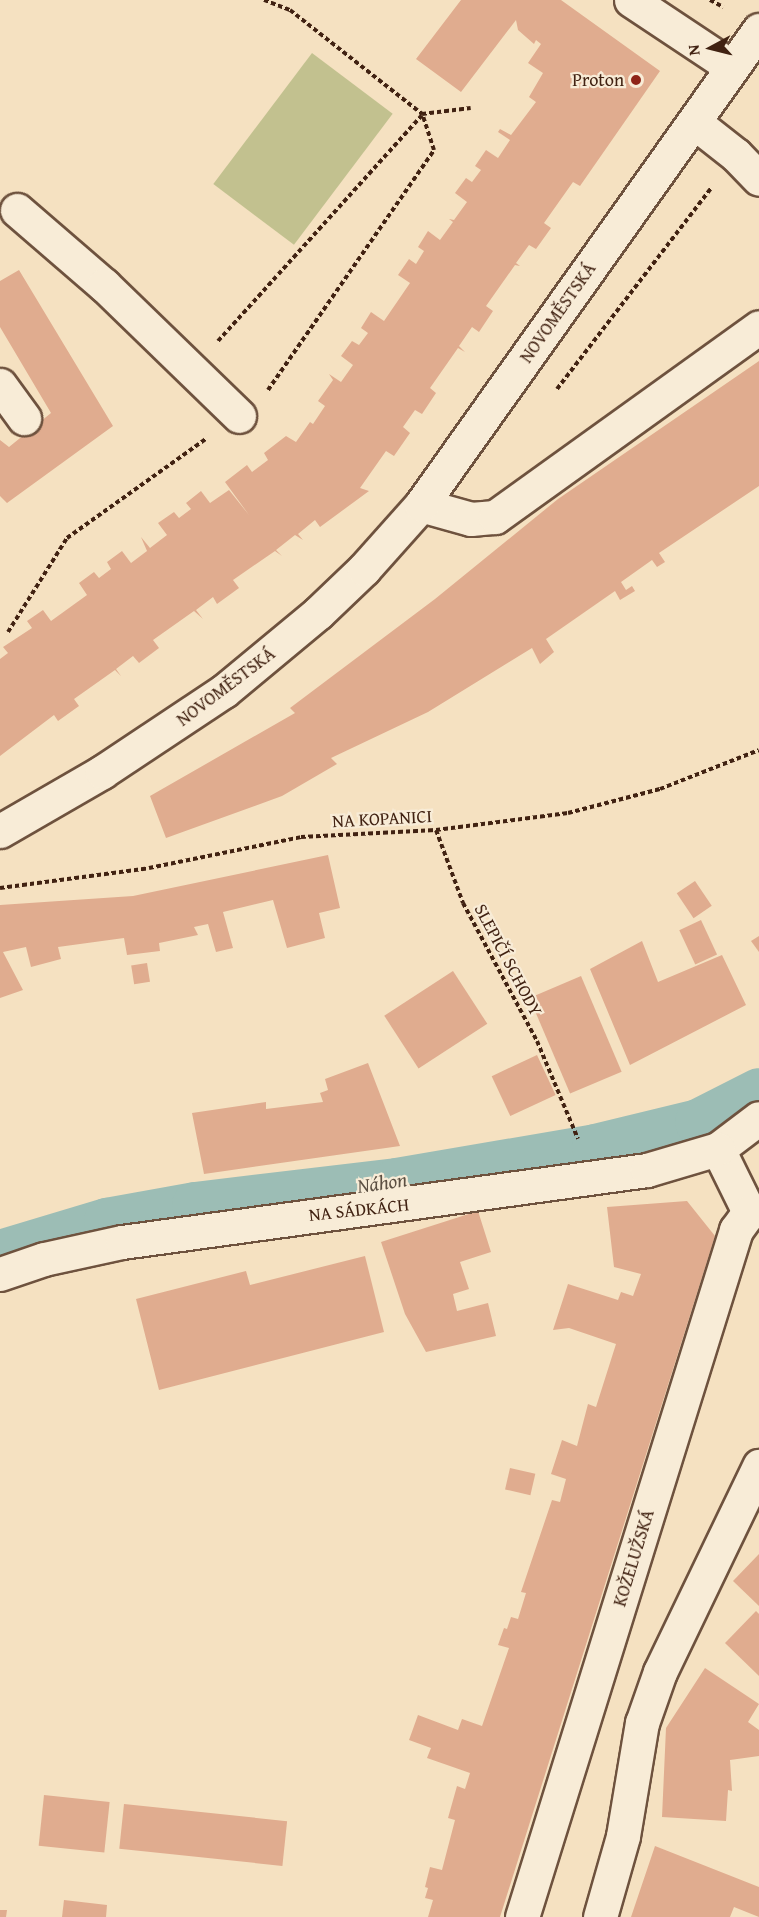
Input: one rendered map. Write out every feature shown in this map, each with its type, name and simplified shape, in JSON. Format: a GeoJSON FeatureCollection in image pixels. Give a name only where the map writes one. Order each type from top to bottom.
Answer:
{"type":"FeatureCollection","features":[{"type":"Feature","properties":{"kind":"street"},"geometry":{"type":"LineString","coordinates":[[631,0],[732,67]]}},
{"type":"Feature","properties":{"kind":"street","name":"NOVOMĚSTSKÁ"},"geometry":{"type":"LineString","coordinates":[[0,831],[102,772],[224,691],[318,613],[421,505],[759,30]]}},
{"type":"Feature","properties":{"kind":"street"},"geometry":{"type":"LineString","coordinates":[[694,122],[736,155],[759,178]]}},
{"type":"Feature","properties":{"kind":"street"},"geometry":{"type":"LineString","coordinates":[[6,211],[76,259],[239,416]]}},
{"type":"Feature","properties":{"kind":"street"},"geometry":{"type":"LineString","coordinates":[[421,505],[471,519],[495,517],[759,327]]}},
{"type":"Feature","properties":{"kind":"street"},"geometry":{"type":"LineString","coordinates":[[0,385],[24,418]]}},
{"type":"Feature","properties":{"kind":"street"},"geometry":{"type":"LineString","coordinates":[[754,1212],[718,1149],[759,1118]]}},
{"type":"Feature","properties":{"kind":"street","name":"NA SÁDKÁCH"},"geometry":{"type":"LineString","coordinates":[[0,1274],[44,1259],[122,1242],[636,1172],[718,1149]]}},
{"type":"Feature","properties":{"kind":"street","name":"KOŽELUŽSKÁ"},"geometry":{"type":"LineString","coordinates":[[522,1917],[736,1230],[754,1212]]}},
{"type":"Feature","properties":{"kind":"street"},"geometry":{"type":"LineString","coordinates":[[600,1917],[623,1836],[642,1723],[660,1672],[759,1467]]}},
{"type":"Feature","properties":{"kind":"path"},"geometry":{"type":"LineString","coordinates":[[264,0],[290,10],[422,114]]}},
{"type":"Feature","properties":{"kind":"path"},"geometry":{"type":"LineString","coordinates":[[710,0],[723,7]]}},
{"type":"Feature","properties":{"kind":"path"},"geometry":{"type":"LineString","coordinates":[[192,370],[422,114],[471,108]]}},
{"type":"Feature","properties":{"kind":"path"},"geometry":{"type":"LineString","coordinates":[[554,393],[736,155]]}},
{"type":"Feature","properties":{"kind":"path","name":"NA KOPANICI"},"geometry":{"type":"LineString","coordinates":[[0,888],[149,868],[301,837],[436,830],[602,805],[697,776],[759,750]]}},
{"type":"Feature","properties":{"kind":"path","name":"SLEPIČÍ SCHODY"},"geometry":{"type":"LineString","coordinates":[[436,830],[463,903],[537,1041],[577,1136]]}},
{"type":"Feature","properties":{"kind":"shaded area"},"geometry":{"type":"Polygon","coordinates":[[[312,53],[393,114],[294,245],[213,184],[312,53]]]}},
{"type":"Feature","properties":{"kind":"building"},"geometry":{"type":"Polygon","coordinates":[[[461,0],[561,0],[660,71],[580,186],[573,182],[544,223],[551,228],[536,249],[529,245],[516,263],[520,266],[515,265],[486,306],[493,311],[479,332],[472,327],[459,346],[465,352],[458,348],[430,388],[436,393],[422,414],[415,410],[403,427],[410,433],[394,456],[386,451],[360,488],[369,491],[320,527],[315,520],[298,534],[303,540],[295,535],[276,550],[282,556],[275,551],[233,580],[239,588],[217,604],[213,597],[196,610],[203,619],[194,611],[153,640],[159,648],[139,663],[133,656],[116,669],[121,676],[115,670],[74,699],[79,706],[58,721],[54,715],[0,756],[0,659],[8,653],[3,647],[32,628],[27,621],[43,610],[51,621],[87,595],[79,583],[94,572],[99,578],[111,569],[107,562],[122,551],[131,563],[147,551],[141,537],[150,548],[167,535],[158,523],[174,512],[179,518],[191,509],[186,503],[201,491],[210,503],[229,490],[249,515],[225,482],[247,465],[252,472],[268,460],[264,453],[286,436],[296,442],[310,422],[313,424],[325,406],[318,401],[333,380],[329,374],[341,382],[353,365],[341,356],[352,341],[359,345],[368,333],[361,328],[371,312],[384,321],[410,283],[398,275],[409,259],[416,264],[424,251],[418,247],[428,231],[440,240],[453,222],[449,219],[454,220],[467,202],[455,193],[466,178],[472,182],[481,170],[475,166],[486,150],[498,158],[510,140],[498,132],[500,129],[511,135],[536,102],[529,97],[543,73],[528,63],[541,44],[536,40],[534,44],[518,30],[516,20],[461,92],[416,59],[461,0]]]}},
{"type":"Feature","properties":{"kind":"building"},"geometry":{"type":"Polygon","coordinates":[[[19,270],[113,426],[7,503],[0,496],[0,440],[9,447],[51,413],[0,327],[0,281],[19,270]]]}},
{"type":"Feature","properties":{"kind":"building"},"geometry":{"type":"Polygon","coordinates":[[[759,361],[759,486],[659,553],[665,562],[657,567],[652,560],[621,582],[626,590],[632,586],[635,591],[620,600],[615,591],[546,639],[554,652],[540,664],[532,648],[428,712],[331,758],[337,764],[282,796],[166,838],[150,796],[295,713],[290,708],[435,599],[558,499],[759,361]]]}},
{"type":"Feature","properties":{"kind":"building"},"geometry":{"type":"Polygon","coordinates":[[[328,855],[340,908],[319,913],[325,938],[287,948],[273,900],[223,912],[233,948],[216,952],[208,924],[194,927],[198,935],[159,943],[160,951],[127,955],[124,938],[58,947],[61,959],[31,967],[26,947],[3,952],[23,990],[0,998],[0,905],[133,896],[328,855]]]}},
{"type":"Feature","properties":{"kind":"building"},"geometry":{"type":"Polygon","coordinates":[[[695,881],[712,906],[694,918],[677,893],[695,881]]]}},
{"type":"Feature","properties":{"kind":"building"},"geometry":{"type":"Polygon","coordinates":[[[701,920],[717,954],[695,965],[679,930],[701,920]]]}},
{"type":"Feature","properties":{"kind":"building"},"geometry":{"type":"Polygon","coordinates":[[[759,936],[759,952],[751,941],[759,936]]]}},
{"type":"Feature","properties":{"kind":"building"},"geometry":{"type":"Polygon","coordinates":[[[642,941],[658,982],[722,955],[746,1005],[630,1065],[590,969],[642,941]]]}},
{"type":"Feature","properties":{"kind":"building"},"geometry":{"type":"Polygon","coordinates":[[[147,963],[150,982],[134,984],[131,966],[147,963]]]}},
{"type":"Feature","properties":{"kind":"building"},"geometry":{"type":"Polygon","coordinates":[[[453,971],[487,1024],[419,1068],[384,1016],[453,971]]]}},
{"type":"Feature","properties":{"kind":"building"},"geometry":{"type":"Polygon","coordinates":[[[581,976],[622,1072],[570,1094],[529,998],[581,976]]]}},
{"type":"Feature","properties":{"kind":"building"},"geometry":{"type":"Polygon","coordinates":[[[537,1055],[556,1095],[510,1116],[492,1076],[537,1055]]]}},
{"type":"Feature","properties":{"kind":"building"},"geometry":{"type":"Polygon","coordinates":[[[368,1063],[400,1146],[204,1174],[192,1113],[266,1102],[266,1109],[323,1102],[320,1093],[328,1090],[325,1079],[368,1063]]]}},
{"type":"Feature","properties":{"kind":"building"},"geometry":{"type":"Polygon","coordinates":[[[687,1201],[715,1236],[500,1917],[428,1917],[433,1900],[425,1898],[430,1867],[442,1870],[455,1820],[448,1818],[457,1786],[465,1789],[470,1773],[427,1758],[431,1748],[409,1740],[418,1715],[458,1730],[462,1719],[482,1726],[509,1648],[498,1645],[511,1617],[518,1619],[526,1593],[521,1592],[552,1500],[560,1502],[566,1479],[551,1474],[562,1440],[577,1446],[588,1404],[596,1407],[616,1344],[569,1328],[553,1330],[568,1284],[618,1300],[621,1292],[633,1296],[641,1274],[614,1267],[607,1207],[687,1201]]]}},
{"type":"Feature","properties":{"kind":"building"},"geometry":{"type":"Polygon","coordinates":[[[478,1211],[491,1252],[460,1262],[469,1289],[453,1294],[457,1311],[488,1303],[496,1336],[426,1352],[405,1314],[381,1242],[478,1211]]]}},
{"type":"Feature","properties":{"kind":"building"},"geometry":{"type":"Polygon","coordinates":[[[365,1256],[384,1332],[159,1390],[136,1299],[246,1271],[250,1285],[365,1256]]]}},
{"type":"Feature","properties":{"kind":"building"},"geometry":{"type":"Polygon","coordinates":[[[510,1468],[535,1474],[530,1495],[505,1489],[510,1468]]]}},
{"type":"Feature","properties":{"kind":"building"},"geometry":{"type":"Polygon","coordinates":[[[759,1554],[759,1606],[733,1581],[759,1554]]]}},
{"type":"Feature","properties":{"kind":"building"},"geometry":{"type":"Polygon","coordinates":[[[756,1611],[759,1614],[759,1676],[725,1643],[756,1611]]]}},
{"type":"Feature","properties":{"kind":"building"},"geometry":{"type":"Polygon","coordinates":[[[705,1668],[759,1704],[748,1722],[759,1730],[759,1756],[730,1760],[732,1791],[728,1790],[726,1821],[662,1817],[666,1728],[705,1668]]]}},
{"type":"Feature","properties":{"kind":"building"},"geometry":{"type":"Polygon","coordinates":[[[44,1795],[110,1802],[104,1853],[39,1846],[44,1795]]]}},
{"type":"Feature","properties":{"kind":"building"},"geometry":{"type":"Polygon","coordinates":[[[124,1804],[287,1821],[282,1866],[119,1849],[124,1804]]]}},
{"type":"Feature","properties":{"kind":"building"},"geometry":{"type":"Polygon","coordinates":[[[655,1846],[759,1887],[759,1917],[734,1907],[730,1917],[631,1917],[655,1846]]]}},
{"type":"Feature","properties":{"kind":"building"},"geometry":{"type":"Polygon","coordinates":[[[64,1900],[107,1905],[106,1917],[62,1917],[64,1900]]]}},
{"type":"Feature","properties":{"kind":"building"},"geometry":{"type":"Polygon","coordinates":[[[0,1910],[7,1910],[6,1917],[0,1917],[0,1910]]]}},
{"type":"Feature","properties":{"kind":"waterway","name":"Náhon"},"geometry":{"type":"LineString","coordinates":[[0,1253],[107,1221],[195,1205],[397,1181],[595,1147],[698,1122],[759,1091]]}},
{"type":"Feature","properties":{"kind":"place","name":"Proton"},"geometry":{"type":"Point","coordinates":[636,80]}}]}
